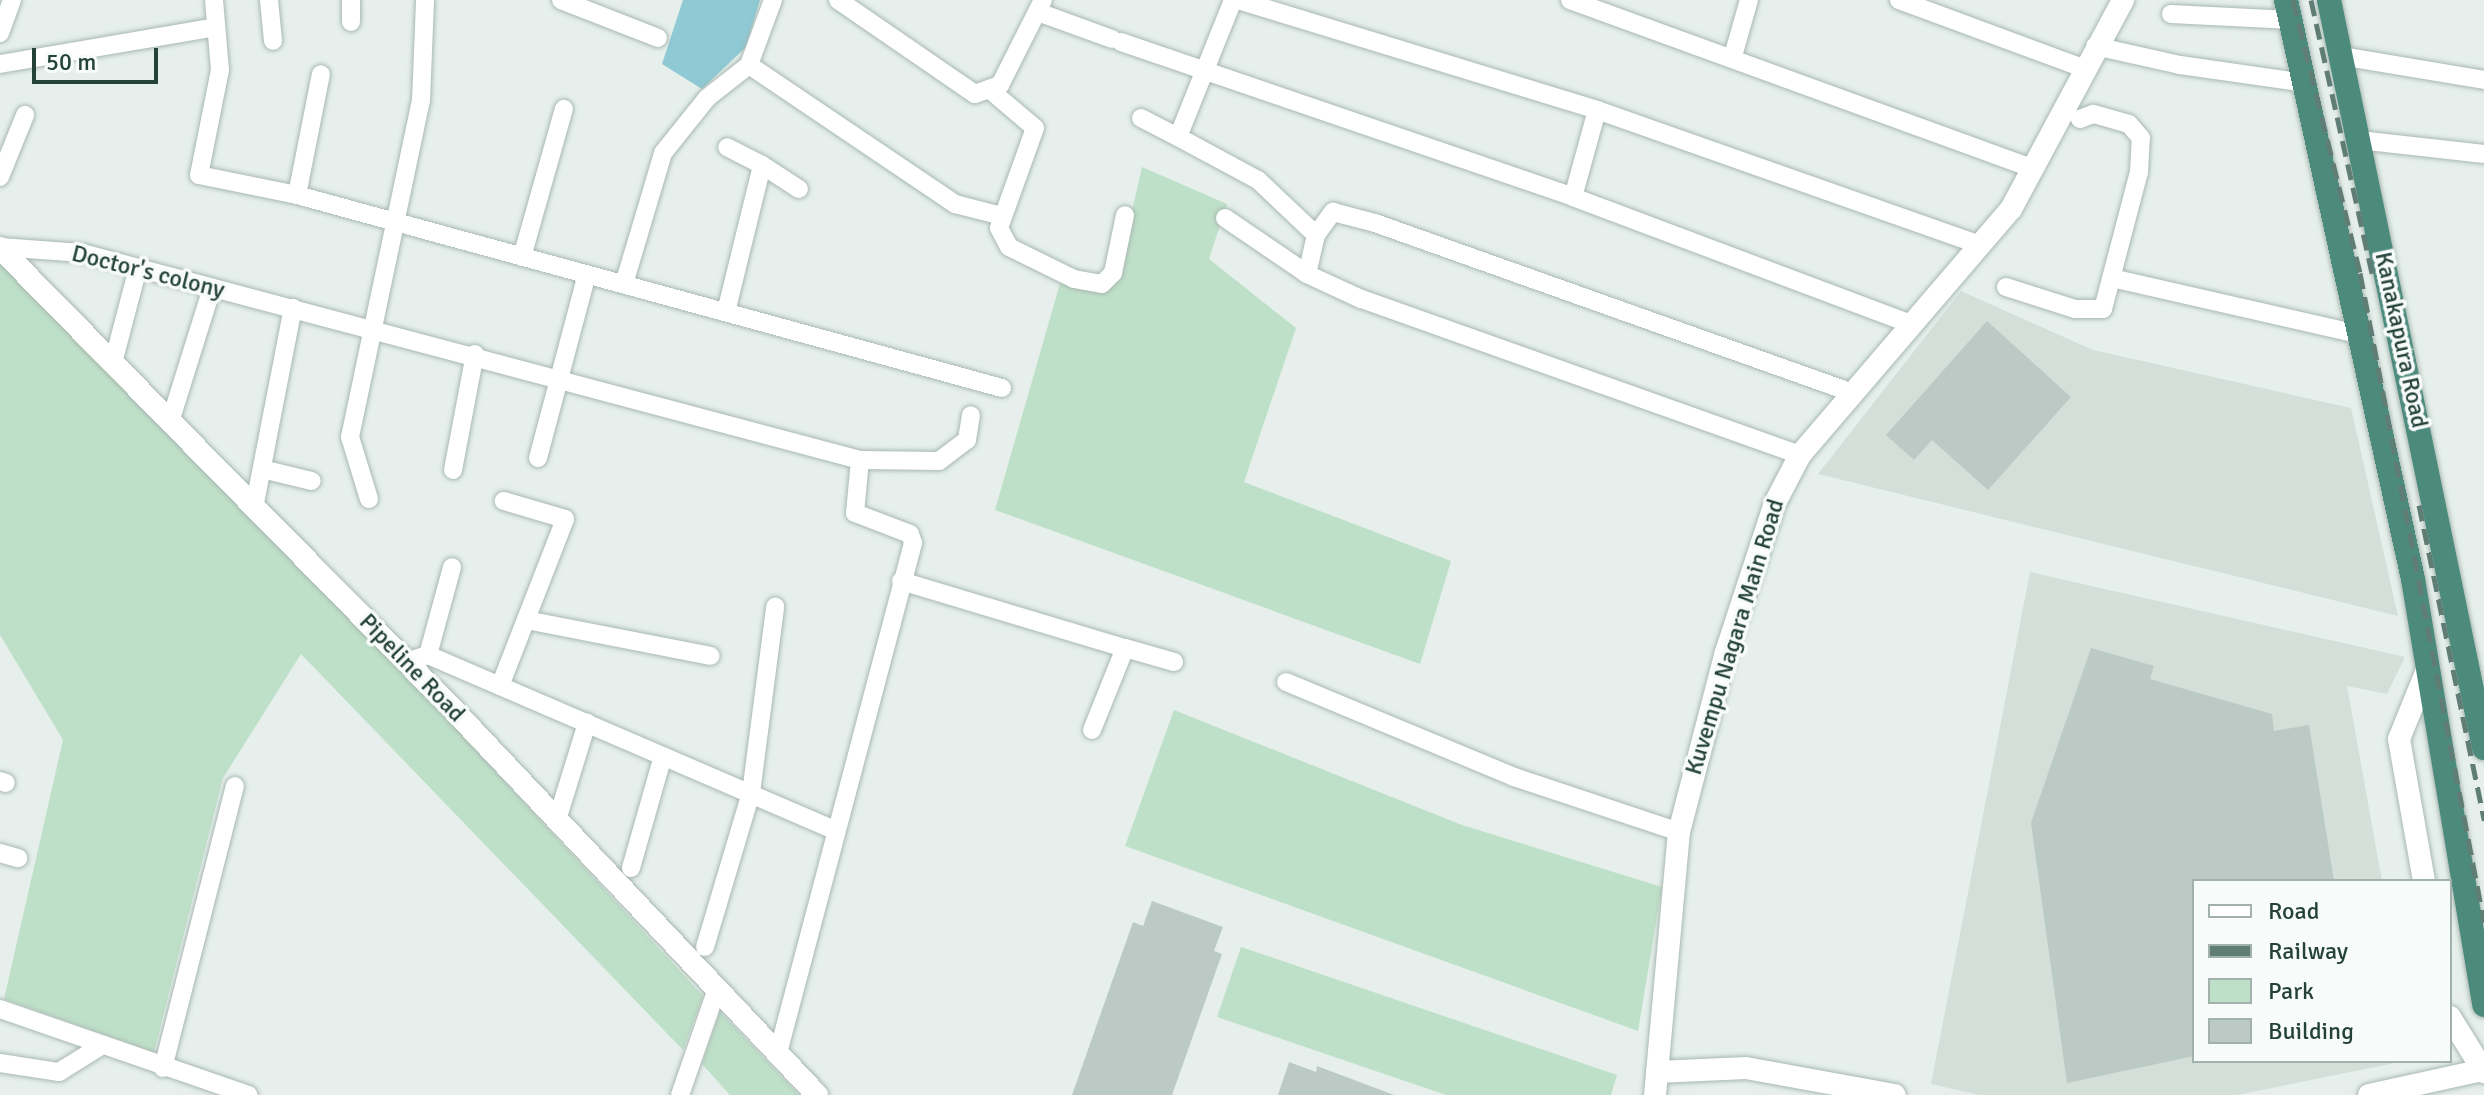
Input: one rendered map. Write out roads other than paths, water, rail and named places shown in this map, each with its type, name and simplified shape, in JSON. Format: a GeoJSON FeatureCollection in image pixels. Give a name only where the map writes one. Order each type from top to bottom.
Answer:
{"type":"FeatureCollection","features":[{"type":"Feature","properties":{"kind":"highway","name":"Kanakapura Road"},"geometry":{"type":"LineString","coordinates":[[2329,0],[2378,236],[2478,680],[2484,748]]}},
{"type":"Feature","properties":{"kind":"highway","name":"Kanakapura Road"},"geometry":{"type":"LineString","coordinates":[[2288,10],[2307,83],[2427,670],[2484,1005]]}},
{"type":"Feature","properties":{"kind":"highway"},"geometry":{"type":"LineString","coordinates":[[2340,246],[2378,236]]}},
{"type":"Feature","properties":{"kind":"street"},"geometry":{"type":"LineString","coordinates":[[0,33],[12,0]]}},
{"type":"Feature","properties":{"kind":"street"},"geometry":{"type":"LineString","coordinates":[[214,0],[220,70],[199,175],[297,195],[1002,388]]}},
{"type":"Feature","properties":{"kind":"street"},"geometry":{"type":"LineString","coordinates":[[269,0],[273,41]]}},
{"type":"Feature","properties":{"kind":"street"},"geometry":{"type":"LineString","coordinates":[[351,0],[351,22]]}},
{"type":"Feature","properties":{"kind":"street"},"geometry":{"type":"LineString","coordinates":[[369,499],[350,437],[391,221],[421,101],[425,0]]}},
{"type":"Feature","properties":{"kind":"street"},"geometry":{"type":"LineString","coordinates":[[561,0],[658,38]]}},
{"type":"Feature","properties":{"kind":"street"},"geometry":{"type":"LineString","coordinates":[[624,284],[663,153],[707,98],[749,65],[773,0]]}},
{"type":"Feature","properties":{"kind":"street"},"geometry":{"type":"LineString","coordinates":[[838,0],[975,94],[1000,85],[1040,6],[1116,41],[1573,197],[1913,325]]}},
{"type":"Feature","properties":{"kind":"street"},"geometry":{"type":"LineString","coordinates":[[1178,137],[1236,0],[1597,110],[1981,245]]}},
{"type":"Feature","properties":{"kind":"street"},"geometry":{"type":"LineString","coordinates":[[1570,0],[1733,56],[2034,169]]}},
{"type":"Feature","properties":{"kind":"street"},"geometry":{"type":"LineString","coordinates":[[1733,56],[1749,0]]}},
{"type":"Feature","properties":{"kind":"street"},"geometry":{"type":"LineString","coordinates":[[1899,0],[2083,68]]}},
{"type":"Feature","properties":{"kind":"street","name":"Kuvempu Nagara Main Road"},"geometry":{"type":"LineString","coordinates":[[1655,1095],[1679,832],[1744,596],[1775,503],[1800,455],[1981,245],[2034,169],[2083,68],[2123,0]]}},
{"type":"Feature","properties":{"kind":"street"},"geometry":{"type":"LineString","coordinates":[[2171,14],[2288,10]]}},
{"type":"Feature","properties":{"kind":"street"},"geometry":{"type":"LineString","coordinates":[[0,64],[216,27]]}},
{"type":"Feature","properties":{"kind":"street"},"geometry":{"type":"LineString","coordinates":[[2095,46],[2307,83]]}},
{"type":"Feature","properties":{"kind":"street"},"geometry":{"type":"LineString","coordinates":[[2341,56],[2484,80]]}},
{"type":"Feature","properties":{"kind":"street"},"geometry":{"type":"LineString","coordinates":[[749,65],[955,204],[1002,216]]}},
{"type":"Feature","properties":{"kind":"street"},"geometry":{"type":"LineString","coordinates":[[297,195],[321,74]]}},
{"type":"Feature","properties":{"kind":"street"},"geometry":{"type":"LineString","coordinates":[[989,89],[1035,128],[999,228],[1009,247],[1094,285],[1113,273],[1125,215]]}},
{"type":"Feature","properties":{"kind":"street"},"geometry":{"type":"LineString","coordinates":[[522,257],[564,109]]}},
{"type":"Feature","properties":{"kind":"street"},"geometry":{"type":"LineString","coordinates":[[1573,197],[1597,110]]}},
{"type":"Feature","properties":{"kind":"street"},"geometry":{"type":"LineString","coordinates":[[2006,287],[2075,309],[2103,309],[2116,279],[2141,138],[2129,124],[2093,114],[2080,119]]}},
{"type":"Feature","properties":{"kind":"street"},"geometry":{"type":"LineString","coordinates":[[0,177],[25,115]]}},
{"type":"Feature","properties":{"kind":"street"},"geometry":{"type":"LineString","coordinates":[[1141,118],[1258,180],[1316,235]]}},
{"type":"Feature","properties":{"kind":"street"},"geometry":{"type":"LineString","coordinates":[[2359,140],[2484,154]]}},
{"type":"Feature","properties":{"kind":"street"},"geometry":{"type":"LineString","coordinates":[[727,147],[799,189]]}},
{"type":"Feature","properties":{"kind":"street"},"geometry":{"type":"LineString","coordinates":[[726,312],[762,165]]}},
{"type":"Feature","properties":{"kind":"street"},"geometry":{"type":"LineString","coordinates":[[1307,274],[1316,235],[1333,212],[1375,223],[1853,393]]}},
{"type":"Feature","properties":{"kind":"street"},"geometry":{"type":"LineString","coordinates":[[1225,218],[1307,274],[1361,299],[1800,455]]}},
{"type":"Feature","properties":{"kind":"street","name":"Doctor's colony"},"geometry":{"type":"LineString","coordinates":[[0,248],[82,253],[557,375],[860,460],[939,461],[967,440],[971,415]]}},
{"type":"Feature","properties":{"kind":"street","name":"Pipeline Road"},"geometry":{"type":"LineString","coordinates":[[0,248],[406,662],[817,1095]]}},
{"type":"Feature","properties":{"kind":"street"},"geometry":{"type":"LineString","coordinates":[[113,363],[138,268]]}},
{"type":"Feature","properties":{"kind":"street"},"geometry":{"type":"LineString","coordinates":[[538,458],[557,375],[587,274]]}},
{"type":"Feature","properties":{"kind":"street"},"geometry":{"type":"LineString","coordinates":[[2116,279],[2359,334]]}},
{"type":"Feature","properties":{"kind":"street"},"geometry":{"type":"LineString","coordinates":[[170,422],[212,288]]}},
{"type":"Feature","properties":{"kind":"street"},"geometry":{"type":"LineString","coordinates":[[254,508],[293,308]]}},
{"type":"Feature","properties":{"kind":"street"},"geometry":{"type":"LineString","coordinates":[[453,470],[475,354]]}},
{"type":"Feature","properties":{"kind":"street"},"geometry":{"type":"LineString","coordinates":[[778,1053],[913,538],[855,513],[860,460]]}},
{"type":"Feature","properties":{"kind":"street"},"geometry":{"type":"LineString","coordinates":[[262,469],[312,481]]}},
{"type":"Feature","properties":{"kind":"street"},"geometry":{"type":"LineString","coordinates":[[500,686],[565,519],[504,501]]}},
{"type":"Feature","properties":{"kind":"street"},"geometry":{"type":"LineString","coordinates":[[428,655],[452,567]]}},
{"type":"Feature","properties":{"kind":"street"},"geometry":{"type":"LineString","coordinates":[[901,581],[1174,662]]}},
{"type":"Feature","properties":{"kind":"street"},"geometry":{"type":"LineString","coordinates":[[705,947],[751,793],[775,607]]}},
{"type":"Feature","properties":{"kind":"street"},"geometry":{"type":"LineString","coordinates":[[526,620],[711,656]]}},
{"type":"Feature","properties":{"kind":"street"},"geometry":{"type":"LineString","coordinates":[[1092,730],[1125,648]]}},
{"type":"Feature","properties":{"kind":"street"},"geometry":{"type":"LineString","coordinates":[[406,662],[428,655],[836,831]]}},
{"type":"Feature","properties":{"kind":"street"},"geometry":{"type":"LineString","coordinates":[[2424,879],[2399,739],[2427,670]]}},
{"type":"Feature","properties":{"kind":"street"},"geometry":{"type":"LineString","coordinates":[[1286,682],[1514,777],[1679,832]]}},
{"type":"Feature","properties":{"kind":"street"},"geometry":{"type":"LineString","coordinates":[[557,820],[587,723]]}},
{"type":"Feature","properties":{"kind":"street"},"geometry":{"type":"LineString","coordinates":[[631,868],[663,756]]}},
{"type":"Feature","properties":{"kind":"street"},"geometry":{"type":"LineString","coordinates":[[163,1068],[235,786]]}},
{"type":"Feature","properties":{"kind":"street"},"geometry":{"type":"LineString","coordinates":[[680,1095],[717,989]]}},
{"type":"Feature","properties":{"kind":"street"},"geometry":{"type":"LineString","coordinates":[[0,1009],[163,1068],[249,1095]]}},
{"type":"Feature","properties":{"kind":"street"},"geometry":{"type":"LineString","coordinates":[[2369,1095],[2483,1071],[2452,1020]]}},
{"type":"Feature","properties":{"kind":"street"},"geometry":{"type":"LineString","coordinates":[[0,1063],[59,1072],[101,1046]]}},
{"type":"Feature","properties":{"kind":"street"},"geometry":{"type":"LineString","coordinates":[[1657,1072],[1759,1069],[1895,1095]]}},
{"type":"Feature","properties":{"kind":"water"},"geometry":{"type":"Polygon","coordinates":[[[683,0],[760,0],[746,47],[702,89],[662,64],[683,0]]]}},
{"type":"Feature","properties":{"kind":"railway"},"geometry":{"type":"LineString","coordinates":[[2293,0],[2360,273],[2484,922]]}},
{"type":"Feature","properties":{"kind":"railway"},"geometry":{"type":"LineString","coordinates":[[2311,0],[2372,273]]}},
{"type":"Feature","properties":{"kind":"railway"},"geometry":{"type":"LineString","coordinates":[[2419,505],[2484,820]]}}]}
